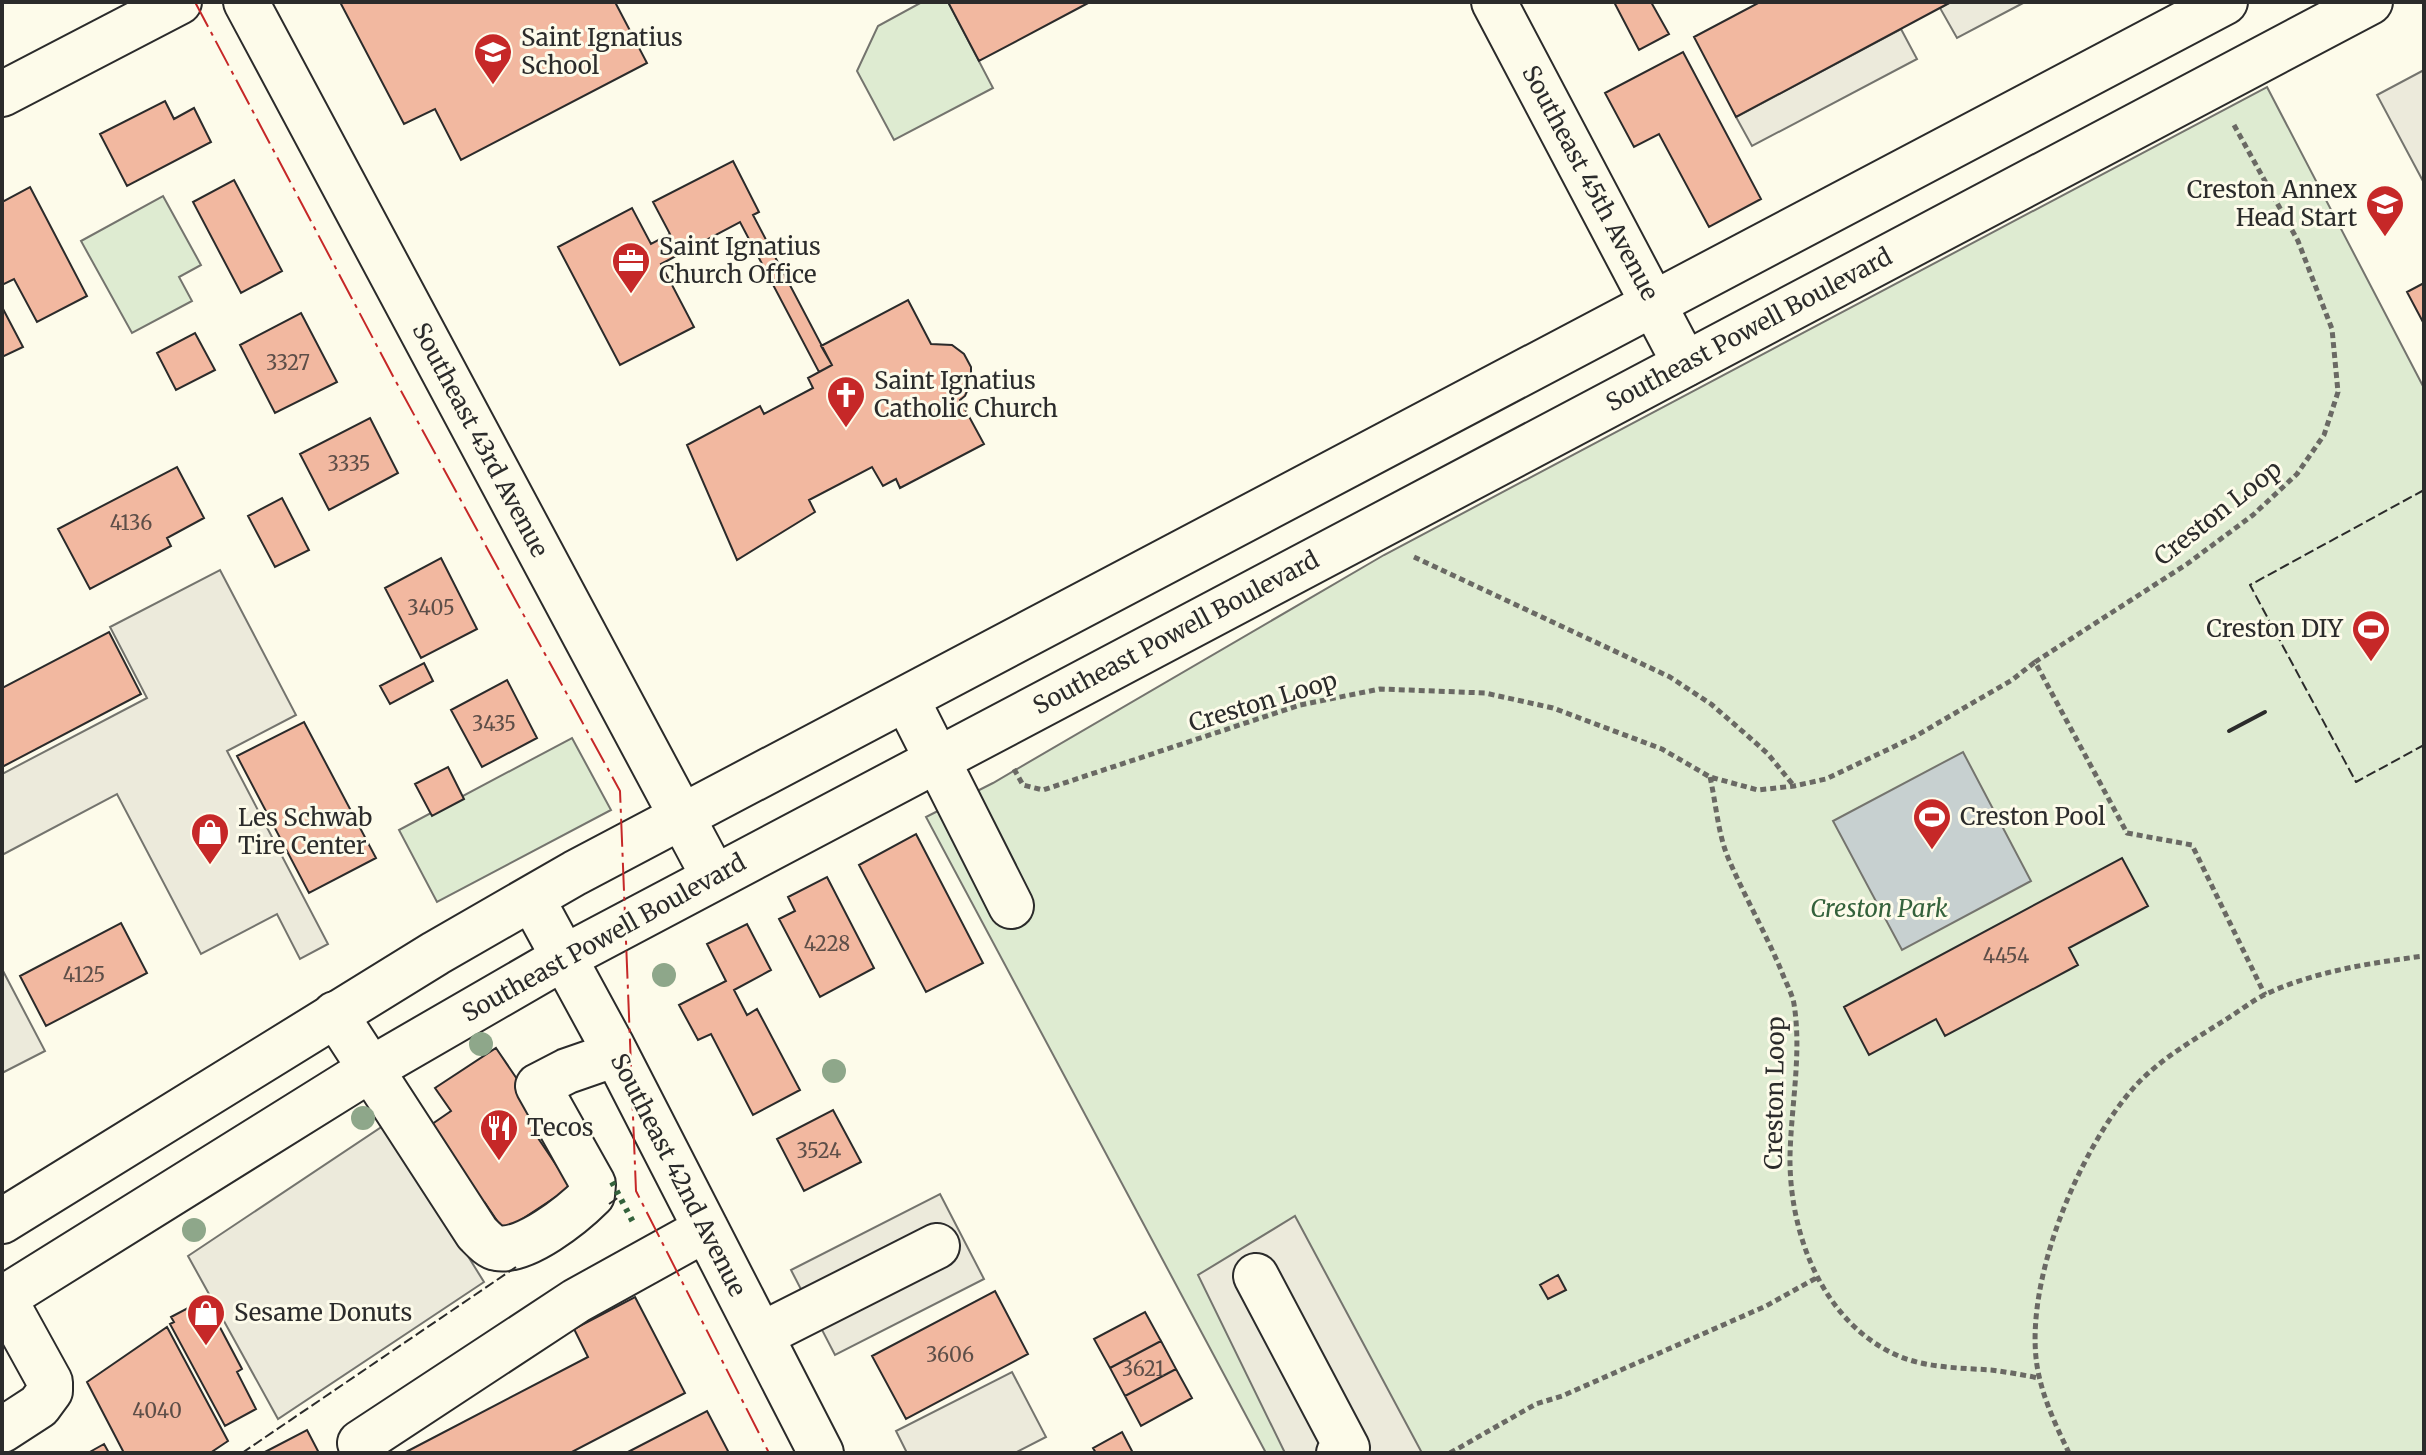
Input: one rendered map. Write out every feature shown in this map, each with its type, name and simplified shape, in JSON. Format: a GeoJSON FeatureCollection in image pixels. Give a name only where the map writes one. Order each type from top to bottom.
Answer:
{"type":"FeatureCollection","features":[{"type":"Feature","properties":{"kind":"main road"},"geometry":{"type":"LineString","coordinates":[[2,94],[179,2]]}},
{"type":"Feature","properties":{"kind":"main road","name":"Southeast 43rd Avenue"},"geometry":{"type":"LineString","coordinates":[[246,2],[714,877]]}},
{"type":"Feature","properties":{"kind":"main road","name":"Southeast 45th Avenue"},"geometry":{"type":"LineString","coordinates":[[1494,2],[1685,364]]}},
{"type":"Feature","properties":{"kind":"main road"},"geometry":{"type":"LineString","coordinates":[[2,1221],[335,1014],[575,873],[2225,2]]}},
{"type":"Feature","properties":{"kind":"main road","name":"Southeast Powell Boulevard"},"geometry":{"type":"LineString","coordinates":[[3,1298],[371,1069],[563,958],[2370,2]]}},
{"type":"Feature","properties":{"kind":"main road"},"geometry":{"type":"LineString","coordinates":[[907,700],[1011,906]]}},
{"type":"Feature","properties":{"kind":"main road","name":"Southeast 42nd Avenue"},"geometry":{"type":"LineString","coordinates":[[532,899],[761,1335],[816,1451]]}},
{"type":"Feature","properties":{"kind":"main road"},"geometry":{"type":"LineString","coordinates":[[335,1014],[477,1233],[493,1248],[512,1249],[539,1235],[592,1195],[593,1184],[538,1086],[567,1071],[616,1054]]}},
{"type":"Feature","properties":{"kind":"main road"},"geometry":{"type":"LineString","coordinates":[[360,1443],[576,1301],[706,1229]]}},
{"type":"Feature","properties":{"kind":"main road"},"geometry":{"type":"LineString","coordinates":[[761,1335],[937,1246]]}},
{"type":"Feature","properties":{"kind":"main road"},"geometry":{"type":"LineString","coordinates":[[1256,1276],[1343,1451]]}},
{"type":"Feature","properties":{"kind":"main road"},"geometry":{"type":"LineString","coordinates":[[2,1430],[39,1406],[50,1391],[50,1382],[3,1298]]}},
{"type":"Feature","properties":{"kind":"path","name":"Creston Loop"},"geometry":{"type":"LineString","coordinates":[[993,730],[1023,785],[1043,790],[1300,705],[1380,689],[1485,693],[1566,713],[1662,749],[1710,777],[1758,790],[1826,779],[1914,737],[2012,680],[2187,564],[2253,515],[2297,474],[2324,435],[2338,392],[2332,329],[2298,241],[2230,118]]}},
{"type":"Feature","properties":{"kind":"path"},"geometry":{"type":"LineString","coordinates":[[1413,556],[1670,677],[1711,704],[1749,737],[1768,754],[1794,786]]}},
{"type":"Feature","properties":{"kind":"path"},"geometry":{"type":"LineString","coordinates":[[2035,662],[2127,833],[2192,845],[2265,995]]}},
{"type":"Feature","properties":{"kind":"path","name":"Creston Loop"},"geometry":{"type":"LineString","coordinates":[[1710,777],[1727,856],[1794,1002],[1796,1070],[1790,1158],[1794,1206],[1803,1248],[1818,1277],[1840,1312],[1863,1334],[1901,1357],[1945,1367],[1995,1370],[2039,1378]]}},
{"type":"Feature","properties":{"kind":"path"},"geometry":{"type":"LineString","coordinates":[[2069,1453],[2039,1378],[2035,1326],[2044,1269],[2064,1203],[2093,1145],[2137,1085],[2177,1050],[2265,995],[2312,977],[2362,964],[2424,956]]}},
{"type":"Feature","properties":{"kind":"path"},"geometry":{"type":"LineString","coordinates":[[1450,1453],[1536,1404],[1562,1396],[1766,1306],[1818,1277]]}},
{"type":"Feature","properties":{"kind":"green space"},"geometry":{"type":"Polygon","coordinates":[[[922,2],[948,2],[993,88],[894,140],[857,71],[878,26],[922,2]]]}},
{"type":"Feature","properties":{"kind":"green space","name":"Creston Park"},"geometry":{"type":"Polygon","coordinates":[[[2267,87],[2424,388],[2424,1453],[1266,1453],[926,817],[993,783],[1384,555],[2267,87]]]}},
{"type":"Feature","properties":{"kind":"green space"},"geometry":{"type":"Polygon","coordinates":[[[163,196],[201,265],[179,277],[192,301],[132,333],[81,241],[163,196]]]}},
{"type":"Feature","properties":{"kind":"green space"},"geometry":{"type":"Polygon","coordinates":[[[572,738],[611,810],[437,902],[399,830],[572,738]]]}},
{"type":"Feature","properties":{"kind":"shaded area"},"geometry":{"type":"Polygon","coordinates":[[[1951,2],[2025,2],[1957,38],[1940,8],[1951,2]]]}},
{"type":"Feature","properties":{"kind":"shaded area"},"geometry":{"type":"Polygon","coordinates":[[[1901,29],[1917,59],[1752,146],[1736,117],[1901,29]]]}},
{"type":"Feature","properties":{"kind":"shaded area"},"geometry":{"type":"Polygon","coordinates":[[[2424,70],[2424,183],[2377,95],[2424,70]]]}},
{"type":"Feature","properties":{"kind":"shaded area"},"geometry":{"type":"Polygon","coordinates":[[[220,570],[296,715],[227,751],[328,944],[300,959],[277,914],[201,954],[117,794],[2,855],[2,774],[147,698],[110,627],[220,570]]]}},
{"type":"Feature","properties":{"kind":"shaded area","name":"Creston Pool"},"geometry":{"type":"Polygon","coordinates":[[[1963,752],[2031,881],[1902,950],[1833,821],[1963,752]]]}},
{"type":"Feature","properties":{"kind":"shaded area"},"geometry":{"type":"Polygon","coordinates":[[[2,969],[45,1051],[2,1073],[2,969]]]}},
{"type":"Feature","properties":{"kind":"shaded area"},"geometry":{"type":"Polygon","coordinates":[[[386,1124],[484,1282],[278,1419],[188,1256],[386,1124]]]}},
{"type":"Feature","properties":{"kind":"shaded area"},"geometry":{"type":"Polygon","coordinates":[[[940,1194],[984,1279],[835,1355],[791,1270],[940,1194]]]}},
{"type":"Feature","properties":{"kind":"shaded area"},"geometry":{"type":"Polygon","coordinates":[[[1295,1216],[1422,1453],[1285,1453],[1198,1275],[1295,1216]]]}},
{"type":"Feature","properties":{"kind":"shaded area"},"geometry":{"type":"Polygon","coordinates":[[[1012,1372],[1046,1437],[1015,1453],[907,1453],[896,1431],[1012,1372]]]}},
{"type":"Feature","properties":{"kind":"building","name":"Saint Ignatius School"},"geometry":{"type":"Polygon","coordinates":[[[340,2],[615,2],[647,63],[461,160],[435,109],[404,124],[340,2]]]}},
{"type":"Feature","properties":{"kind":"building"},"geometry":{"type":"Polygon","coordinates":[[[948,2],[1090,2],[979,61],[948,2]]]}},
{"type":"Feature","properties":{"kind":"building"},"geometry":{"type":"Polygon","coordinates":[[[1614,2],[1651,2],[1669,34],[1639,50],[1614,2]]]}},
{"type":"Feature","properties":{"kind":"building"},"geometry":{"type":"Polygon","coordinates":[[[1760,2],[1951,2],[1736,117],[1694,37],[1760,2]]]}},
{"type":"Feature","properties":{"kind":"building"},"geometry":{"type":"Polygon","coordinates":[[[1683,52],[1761,199],[1709,227],[1659,134],[1634,147],[1605,93],[1683,52]]]}},
{"type":"Feature","properties":{"kind":"building"},"geometry":{"type":"Polygon","coordinates":[[[165,101],[174,119],[194,108],[211,142],[127,186],[100,134],[165,101]]]}},
{"type":"Feature","properties":{"kind":"building","name":"Saint Ignatius Church Office"},"geometry":{"type":"Polygon","coordinates":[[[733,161],[759,212],[753,215],[832,365],[819,372],[740,222],[661,264],[694,327],[620,365],[558,247],[632,208],[651,244],[670,234],[653,202],[733,161]]]}},
{"type":"Feature","properties":{"kind":"building"},"geometry":{"type":"Polygon","coordinates":[[[234,180],[282,271],[241,293],[193,202],[234,180]]]}},
{"type":"Feature","properties":{"kind":"building"},"geometry":{"type":"Polygon","coordinates":[[[30,187],[87,296],[37,322],[14,279],[2,285],[2,202],[30,187]]]}},
{"type":"Feature","properties":{"kind":"building"},"geometry":{"type":"Polygon","coordinates":[[[2424,283],[2424,324],[2407,292],[2424,283]]]}},
{"type":"Feature","properties":{"kind":"building","name":"Saint Ignatius Catholic Church"},"geometry":{"type":"Polygon","coordinates":[[[908,300],[931,344],[952,345],[964,354],[971,367],[971,382],[960,400],[984,444],[900,488],[896,479],[883,486],[872,467],[809,500],[815,512],[737,560],[687,445],[760,406],[764,414],[813,388],[808,378],[832,365],[821,346],[908,300]]]}},
{"type":"Feature","properties":{"kind":"building"},"geometry":{"type":"Polygon","coordinates":[[[2,307],[23,347],[2,357],[2,307]]]}},
{"type":"Feature","properties":{"kind":"building"},"geometry":{"type":"Polygon","coordinates":[[[301,313],[337,382],[275,413],[240,345],[301,313]]]}},
{"type":"Feature","properties":{"kind":"building"},"geometry":{"type":"Polygon","coordinates":[[[195,333],[215,370],[176,390],[157,353],[195,333]]]}},
{"type":"Feature","properties":{"kind":"building"},"geometry":{"type":"Polygon","coordinates":[[[370,418],[398,473],[329,510],[300,454],[370,418]]]}},
{"type":"Feature","properties":{"kind":"building"},"geometry":{"type":"Polygon","coordinates":[[[177,467],[204,518],[167,538],[171,546],[90,589],[58,529],[177,467]]]}},
{"type":"Feature","properties":{"kind":"building"},"geometry":{"type":"Polygon","coordinates":[[[282,498],[309,550],[275,567],[248,516],[282,498]]]}},
{"type":"Feature","properties":{"kind":"building"},"geometry":{"type":"Polygon","coordinates":[[[441,558],[477,629],[421,658],[385,588],[441,558]]]}},
{"type":"Feature","properties":{"kind":"building"},"geometry":{"type":"Polygon","coordinates":[[[109,632],[141,694],[2,767],[2,688],[109,632]]]}},
{"type":"Feature","properties":{"kind":"building"},"geometry":{"type":"Polygon","coordinates":[[[424,663],[433,681],[390,704],[380,686],[424,663]]]}},
{"type":"Feature","properties":{"kind":"building"},"geometry":{"type":"Polygon","coordinates":[[[507,680],[537,738],[482,767],[451,710],[507,680]]]}},
{"type":"Feature","properties":{"kind":"building"},"geometry":{"type":"Polygon","coordinates":[[[304,722],[376,858],[309,893],[237,756],[304,722]]]}},
{"type":"Feature","properties":{"kind":"building"},"geometry":{"type":"Polygon","coordinates":[[[448,767],[464,799],[432,816],[415,784],[448,767]]]}},
{"type":"Feature","properties":{"kind":"building"},"geometry":{"type":"Polygon","coordinates":[[[916,834],[983,963],[926,992],[859,865],[916,834]]]}},
{"type":"Feature","properties":{"kind":"building"},"geometry":{"type":"Polygon","coordinates":[[[2122,858],[2148,906],[2069,948],[2078,965],[1945,1036],[1936,1019],[1869,1055],[1844,1007],[2122,858]]]}},
{"type":"Feature","properties":{"kind":"building"},"geometry":{"type":"Polygon","coordinates":[[[827,877],[874,968],[820,997],[779,919],[795,911],[788,897],[827,877]]]}},
{"type":"Feature","properties":{"kind":"building"},"geometry":{"type":"Polygon","coordinates":[[[121,923],[147,973],[46,1026],[20,976],[121,923]]]}},
{"type":"Feature","properties":{"kind":"building"},"geometry":{"type":"Polygon","coordinates":[[[747,924],[771,970],[734,990],[747,1015],[757,1009],[800,1090],[753,1115],[711,1034],[698,1040],[679,1005],[726,981],[707,944],[747,924]]]}},
{"type":"Feature","properties":{"kind":"building","name":"Tecos"},"geometry":{"type":"Polygon","coordinates":[[[496,1048],[551,1129],[538,1138],[571,1187],[504,1231],[485,1203],[475,1210],[422,1131],[451,1111],[435,1088],[496,1048]]]}},
{"type":"Feature","properties":{"kind":"building"},"geometry":{"type":"Polygon","coordinates":[[[833,1110],[861,1162],[804,1191],[777,1139],[833,1110]]]}},
{"type":"Feature","properties":{"kind":"building"},"geometry":{"type":"Polygon","coordinates":[[[1558,1275],[1566,1290],[1548,1299],[1540,1285],[1558,1275]]]}},
{"type":"Feature","properties":{"kind":"building"},"geometry":{"type":"Polygon","coordinates":[[[995,1291],[1028,1354],[906,1419],[872,1356],[995,1291]]]}},
{"type":"Feature","properties":{"kind":"building"},"geometry":{"type":"Polygon","coordinates":[[[635,1297],[685,1393],[570,1453],[404,1453],[588,1357],[574,1329],[635,1297]]]}},
{"type":"Feature","properties":{"kind":"building","name":"Sesame Donuts"},"geometry":{"type":"Polygon","coordinates":[[[205,1299],[242,1369],[237,1372],[256,1409],[225,1426],[170,1324],[174,1322],[171,1317],[205,1299]]]}},
{"type":"Feature","properties":{"kind":"building"},"geometry":{"type":"Polygon","coordinates":[[[1145,1312],[1161,1341],[1110,1368],[1094,1339],[1145,1312]]]}},
{"type":"Feature","properties":{"kind":"building"},"geometry":{"type":"Polygon","coordinates":[[[167,1327],[228,1441],[210,1453],[124,1453],[87,1382],[167,1327]]]}},
{"type":"Feature","properties":{"kind":"building"},"geometry":{"type":"Polygon","coordinates":[[[1161,1341],[1176,1369],[1125,1396],[1110,1368],[1161,1341]]]}},
{"type":"Feature","properties":{"kind":"building"},"geometry":{"type":"Polygon","coordinates":[[[1176,1369],[1192,1398],[1141,1426],[1125,1396],[1176,1369]]]}},
{"type":"Feature","properties":{"kind":"building"},"geometry":{"type":"Polygon","coordinates":[[[707,1411],[729,1453],[626,1453],[707,1411]]]}},
{"type":"Feature","properties":{"kind":"building"},"geometry":{"type":"Polygon","coordinates":[[[307,1430],[319,1453],[263,1453],[307,1430]]]}},
{"type":"Feature","properties":{"kind":"building"},"geometry":{"type":"Polygon","coordinates":[[[1122,1432],[1133,1453],[1096,1453],[1093,1448],[1122,1432]]]}},
{"type":"Feature","properties":{"kind":"building"},"geometry":{"type":"Polygon","coordinates":[[[104,1444],[109,1453],[88,1453],[104,1444]]]}},
{"type":"Feature","properties":{"kind":"hedge"},"geometry":{"type":"LineString","coordinates":[[612,1182],[635,1226]]}},
{"type":"Feature","properties":{"kind":"fence"},"geometry":{"type":"LineString","coordinates":[[2424,490],[2250,585],[2356,782],[2424,745]]}},
{"type":"Feature","properties":{"kind":"fence"},"geometry":{"type":"LineString","coordinates":[[609,1204],[619,1197]]}},
{"type":"Feature","properties":{"kind":"fence"},"geometry":{"type":"LineString","coordinates":[[242,1453],[516,1267]]}},
{"type":"Feature","properties":{"kind":"wall"},"geometry":{"type":"LineString","coordinates":[[2229,731],[2265,712]]}},
{"type":"Feature","properties":{"kind":"power"},"geometry":{"type":"LineString","coordinates":[[195,2],[395,380],[620,791],[636,1191],[769,1453]]}},
{"type":"Feature","properties":{"kind":"place","name":"Saint Ignatius School"},"geometry":{"type":"Point","coordinates":[493,86]}},
{"type":"Feature","properties":{"kind":"place","name":"Creston Annex Head Start"},"geometry":{"type":"Point","coordinates":[2385,238]}},
{"type":"Feature","properties":{"kind":"place","name":"Saint Ignatius Church Office"},"geometry":{"type":"Point","coordinates":[631,295]}},
{"type":"Feature","properties":{"kind":"place","name":"Saint Ignatius Catholic Church"},"geometry":{"type":"Point","coordinates":[846,429]}},
{"type":"Feature","properties":{"kind":"place","name":"Creston DIY"},"geometry":{"type":"Point","coordinates":[2371,663]}},
{"type":"Feature","properties":{"kind":"place","name":"Creston Pool"},"geometry":{"type":"Point","coordinates":[1932,851]}},
{"type":"Feature","properties":{"kind":"place","name":"Les Schwab Tire Center"},"geometry":{"type":"Point","coordinates":[210,866]}},
{"type":"Feature","properties":{"kind":"place","name":"Tecos"},"geometry":{"type":"Point","coordinates":[499,1162]}},
{"type":"Feature","properties":{"kind":"place","name":"Sesame Donuts"},"geometry":{"type":"Point","coordinates":[206,1347]}}]}
